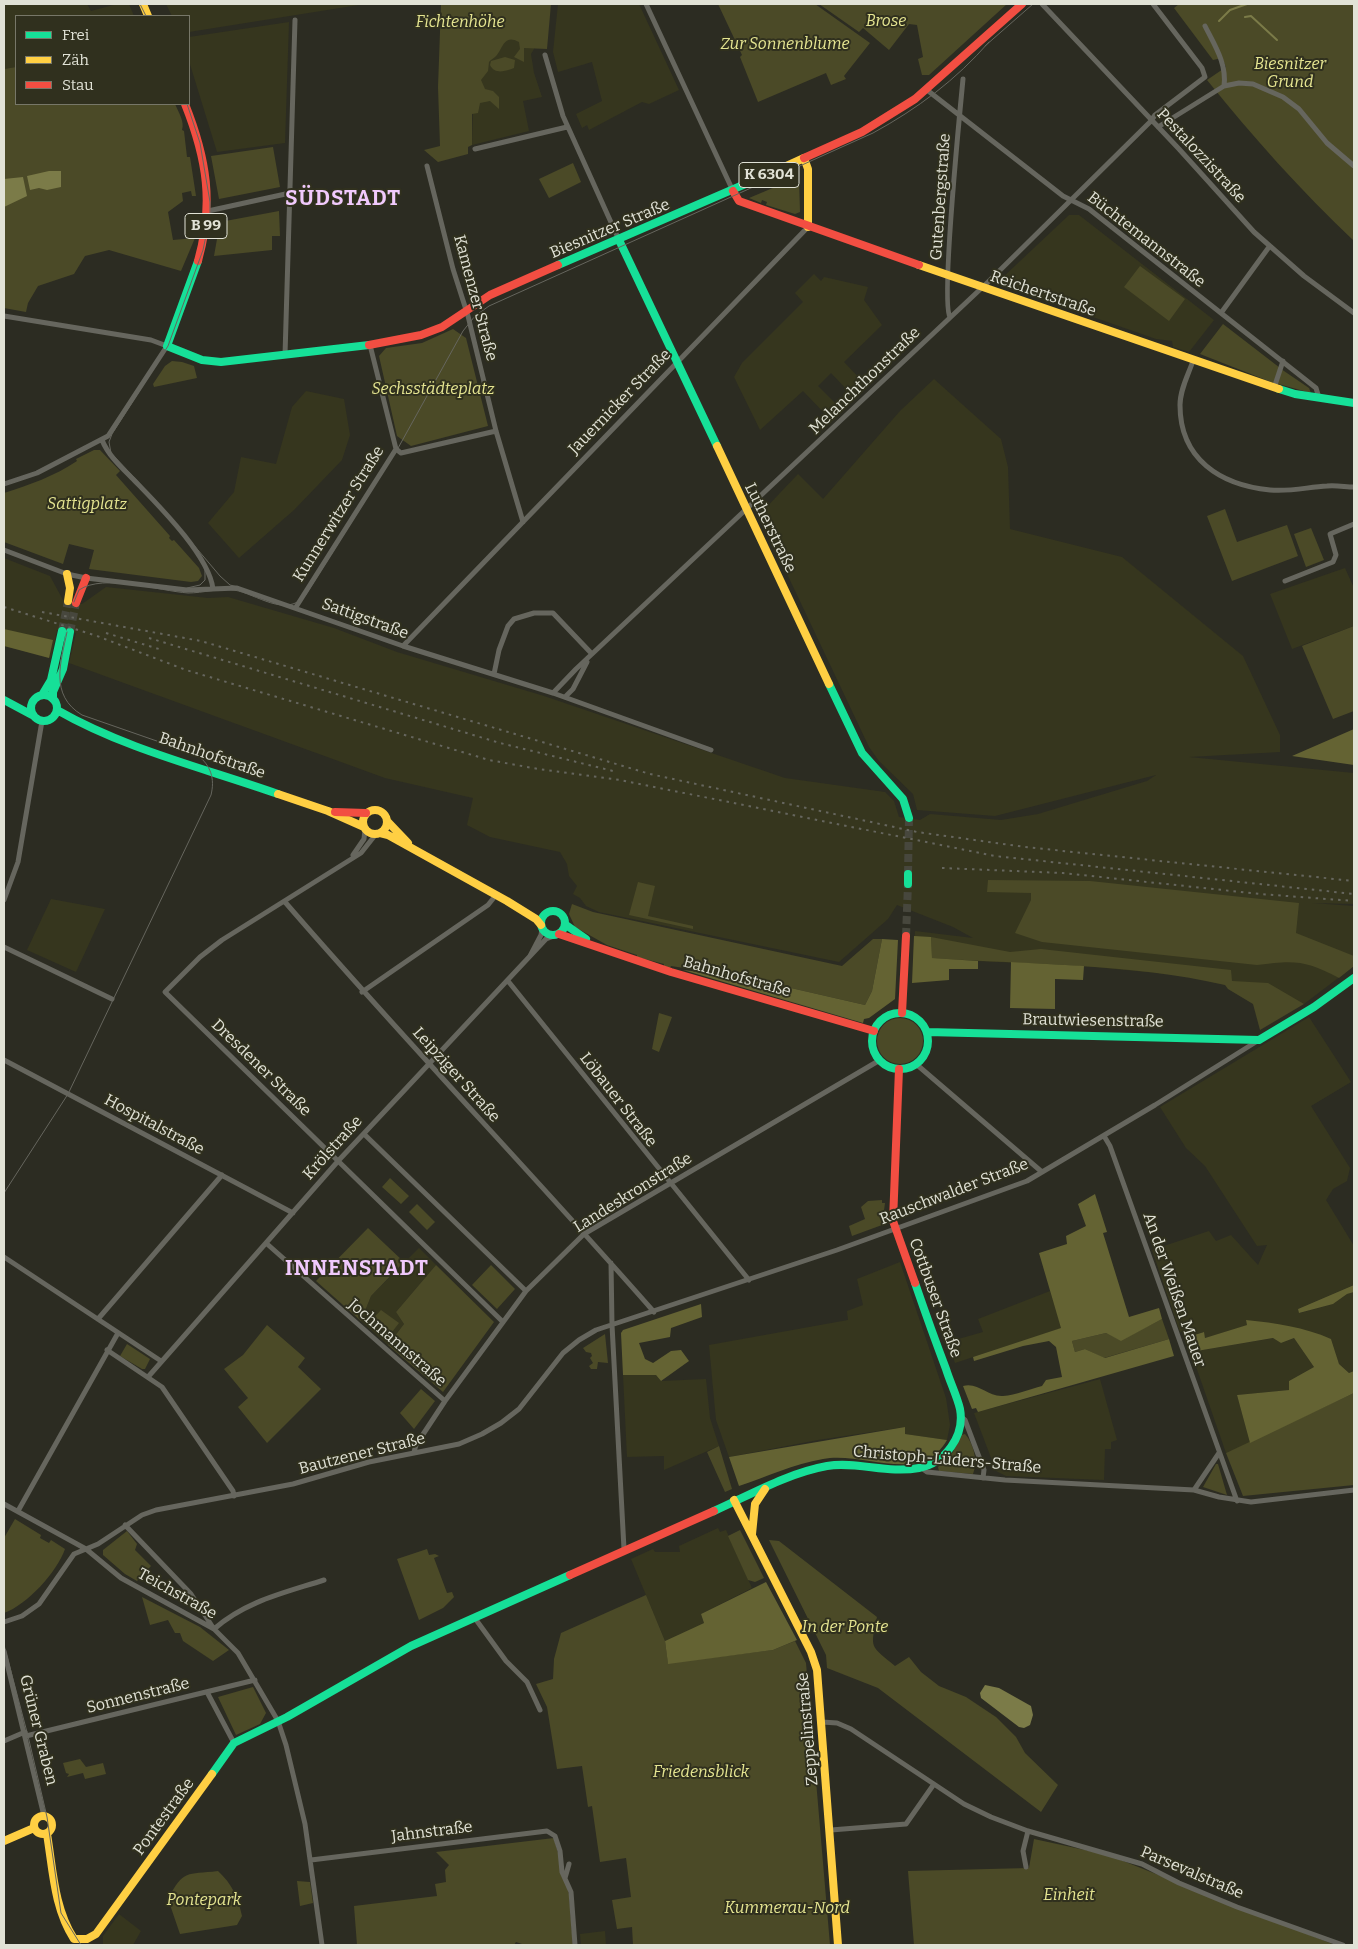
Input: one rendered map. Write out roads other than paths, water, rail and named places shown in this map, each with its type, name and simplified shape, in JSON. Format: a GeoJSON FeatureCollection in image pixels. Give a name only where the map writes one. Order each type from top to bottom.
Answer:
{"type":"FeatureCollection","features":[{"type":"Feature","properties":{"kind":"main road","name":"Biesnitzer Straße"},"geometry":{"type":"LineString","coordinates":[[166,346],[213,362],[370,345],[432,331],[454,320],[490,295],[733,191],[879,123],[927,90],[1022,4]]}},
{"type":"Feature","properties":{"kind":"main road","name":"B 99"},"geometry":{"type":"LineString","coordinates":[[166,346],[201,250],[208,211],[202,163],[185,105]]}},
{"type":"Feature","properties":{"kind":"main road"},"geometry":{"type":"LineString","coordinates":[[804,158],[808,169],[808,227]]}},
{"type":"Feature","properties":{"kind":"main road","name":"Reichertstraße"},"geometry":{"type":"LineString","coordinates":[[733,191],[740,201],[808,227],[1193,361],[1274,388],[1354,404]]}},
{"type":"Feature","properties":{"kind":"main road","name":"Lutherstraße"},"geometry":{"type":"LineString","coordinates":[[619,240],[862,753],[903,799],[909,818]]}},
{"type":"Feature","properties":{"kind":"main road"},"geometry":{"type":"LineString","coordinates":[[67,574],[70,588],[68,601]]}},
{"type":"Feature","properties":{"kind":"main road"},"geometry":{"type":"LineString","coordinates":[[76,603],[86,578]]}},
{"type":"Feature","properties":{"kind":"main road"},"geometry":{"type":"LineString","coordinates":[[4,699],[21,702],[33,700],[42,694],[51,680],[62,631]]}},
{"type":"Feature","properties":{"kind":"main road"},"geometry":{"type":"LineString","coordinates":[[51,719],[57,710],[53,692],[63,669],[70,632]]}},
{"type":"Feature","properties":{"kind":"main road"},"geometry":{"type":"LineString","coordinates":[[42,694],[54,699]]}},
{"type":"Feature","properties":{"kind":"main road"},"geometry":{"type":"LineString","coordinates":[[4,699],[42,721]]}},
{"type":"Feature","properties":{"kind":"main road"},"geometry":{"type":"LineString","coordinates":[[32,715],[30,707],[33,700]]}},
{"type":"Feature","properties":{"kind":"main road","name":"Bahnhofstraße"},"geometry":{"type":"LineString","coordinates":[[57,710],[87,727]]}},
{"type":"Feature","properties":{"kind":"main road","name":"Bahnhofstraße"},"geometry":{"type":"LineString","coordinates":[[42,721],[51,719],[87,727],[328,811],[378,834],[388,835],[507,901],[536,919],[541,926]]}},
{"type":"Feature","properties":{"kind":"main road","name":"Bahnhofstraße"},"geometry":{"type":"LineString","coordinates":[[328,811],[350,814],[381,810],[386,815],[388,822],[416,851]]}},
{"type":"Feature","properties":{"kind":"main road"},"geometry":{"type":"LineString","coordinates":[[365,828],[363,821],[366,813]]}},
{"type":"Feature","properties":{"kind":"main road"},"geometry":{"type":"LineString","coordinates":[[378,834],[386,829],[388,822]]}},
{"type":"Feature","properties":{"kind":"main road"},"geometry":{"type":"LineString","coordinates":[[908,874],[908,884]]}},
{"type":"Feature","properties":{"kind":"main road","name":"Bahnhofstraße"},"geometry":{"type":"LineString","coordinates":[[507,901],[536,913],[546,913]]}},
{"type":"Feature","properties":{"kind":"main road"},"geometry":{"type":"LineString","coordinates":[[546,913],[552,911],[560,912],[565,918],[566,925]]}},
{"type":"Feature","properties":{"kind":"main road","name":"Krölstraße"},"geometry":{"type":"LineString","coordinates":[[541,926],[542,918],[546,913]]}},
{"type":"Feature","properties":{"kind":"main road","name":"Bahnhofstraße"},"geometry":{"type":"LineString","coordinates":[[566,925],[594,945]]}},
{"type":"Feature","properties":{"kind":"main road","name":"Krölstraße"},"geometry":{"type":"LineString","coordinates":[[557,935],[566,925]]}},
{"type":"Feature","properties":{"kind":"main road"},"geometry":{"type":"LineString","coordinates":[[541,926],[546,934],[557,935]]}},
{"type":"Feature","properties":{"kind":"main road","name":"Bahnhofstraße"},"geometry":{"type":"LineString","coordinates":[[557,935],[567,935],[671,972],[874,1031]]}},
{"type":"Feature","properties":{"kind":"main road"},"geometry":{"type":"LineString","coordinates":[[902,1013],[906,936]]}},
{"type":"Feature","properties":{"kind":"main road","name":"Rauschwalder Straße"},"geometry":{"type":"LineString","coordinates":[[1259,1040],[1314,1007],[1354,978]]}},
{"type":"Feature","properties":{"kind":"main road"},"geometry":{"type":"LineString","coordinates":[[902,1013],[918,1019],[927,1032],[927,1049],[916,1064],[899,1069],[889,1067],[880,1060],[873,1046],[874,1031],[885,1018],[902,1013]]}},
{"type":"Feature","properties":{"kind":"main road","name":"Brautwiesenstraße"},"geometry":{"type":"LineString","coordinates":[[927,1032],[1259,1040]]}},
{"type":"Feature","properties":{"kind":"main road","name":"Cottbuser Straße"},"geometry":{"type":"LineString","coordinates":[[899,1069],[892,1212],[895,1229],[957,1397],[960,1416],[957,1432],[949,1450],[938,1460],[922,1469]]}},
{"type":"Feature","properties":{"kind":"main road","name":"Christoph-Lüders-Straße"},"geometry":{"type":"LineString","coordinates":[[278,1721],[411,1646],[474,1616],[790,1476],[831,1466],[900,1471],[922,1469]]}},
{"type":"Feature","properties":{"kind":"main road"},"geometry":{"type":"LineString","coordinates":[[752,1536],[752,1511],[756,1500],[768,1486]]}},
{"type":"Feature","properties":{"kind":"main road","name":"Zeppelinstraße"},"geometry":{"type":"LineString","coordinates":[[734,1500],[815,1661],[831,1830],[838,1945]]}},
{"type":"Feature","properties":{"kind":"main road","name":"Pontestraße"},"geometry":{"type":"LineString","coordinates":[[79,1942],[96,1934],[234,1744],[278,1721]]}},
{"type":"Feature","properties":{"kind":"main road"},"geometry":{"type":"LineString","coordinates":[[44,1816],[52,1823],[52,1829],[47,1834],[38,1833],[34,1828],[35,1820],[44,1816]]}},
{"type":"Feature","properties":{"kind":"main road"},"geometry":{"type":"LineString","coordinates":[[4,1841],[34,1828]]}},
{"type":"Feature","properties":{"kind":"main road"},"geometry":{"type":"LineString","coordinates":[[47,1834],[59,1910],[64,1924],[79,1942]]}},
{"type":"Feature","properties":{"kind":"street"},"geometry":{"type":"LineString","coordinates":[[646,4],[733,191]]}},
{"type":"Feature","properties":{"kind":"street","name":"Pestalozzistraße"},"geometry":{"type":"LineString","coordinates":[[1042,4],[1269,247],[1354,313]]}},
{"type":"Feature","properties":{"kind":"street","name":"Melanchthonstraße"},"geometry":{"type":"LineString","coordinates":[[553,693],[592,654],[982,288],[1155,115],[1202,80],[1205,74],[1153,4]]}},
{"type":"Feature","properties":{"kind":"street"},"geometry":{"type":"LineString","coordinates":[[285,355],[295,20]]}},
{"type":"Feature","properties":{"kind":"street"},"geometry":{"type":"LineString","coordinates":[[1205,26],[1224,64],[1226,74],[1224,86]]}},
{"type":"Feature","properties":{"kind":"street"},"geometry":{"type":"LineString","coordinates":[[545,55],[567,127],[619,240]]}},
{"type":"Feature","properties":{"kind":"street","name":"Gutenbergstraße"},"geometry":{"type":"LineString","coordinates":[[950,317],[946,310],[963,79]]}},
{"type":"Feature","properties":{"kind":"street"},"geometry":{"type":"LineString","coordinates":[[1158,127],[1224,86],[1238,83],[1253,84],[1283,96],[1299,109],[1327,143],[1354,166]]}},
{"type":"Feature","properties":{"kind":"street","name":"Büchtemannstraße"},"geometry":{"type":"LineString","coordinates":[[927,90],[959,117],[1063,196],[1083,205],[1283,361],[1316,388],[1319,398]]}},
{"type":"Feature","properties":{"kind":"street"},"geometry":{"type":"LineString","coordinates":[[474,149],[567,127]]}},
{"type":"Feature","properties":{"kind":"street","name":"Kamenzer Straße"},"geometry":{"type":"LineString","coordinates":[[427,166],[496,431],[523,522]]}},
{"type":"Feature","properties":{"kind":"street"},"geometry":{"type":"LineString","coordinates":[[208,211],[290,193]]}},
{"type":"Feature","properties":{"kind":"street","name":"Jauernicker Straße"},"geometry":{"type":"LineString","coordinates":[[403,646],[808,227]]}},
{"type":"Feature","properties":{"kind":"street"},"geometry":{"type":"LineString","coordinates":[[1221,313],[1269,247]]}},
{"type":"Feature","properties":{"kind":"street"},"geometry":{"type":"LineString","coordinates":[[4,316],[151,340],[166,346],[111,431],[102,440],[37,472],[4,484]]}},
{"type":"Feature","properties":{"kind":"street","name":"Kunnerwitzer Straße"},"geometry":{"type":"LineString","coordinates":[[296,607],[396,449],[370,345]]}},
{"type":"Feature","properties":{"kind":"street"},"geometry":{"type":"LineString","coordinates":[[1193,361],[1180,404],[1183,430],[1194,454],[1206,467],[1241,484],[1270,490],[1296,490],[1329,485],[1354,487]]}},
{"type":"Feature","properties":{"kind":"street"},"geometry":{"type":"LineString","coordinates":[[1274,388],[1283,361]]}},
{"type":"Feature","properties":{"kind":"street"},"geometry":{"type":"LineString","coordinates":[[396,449],[401,454],[496,431]]}},
{"type":"Feature","properties":{"kind":"street"},"geometry":{"type":"LineString","coordinates":[[102,440],[114,459],[152,499],[203,560],[210,575],[213,589]]}},
{"type":"Feature","properties":{"kind":"street"},"geometry":{"type":"LineString","coordinates":[[1285,581],[1333,562],[1336,555],[1330,534],[1354,524]]}},
{"type":"Feature","properties":{"kind":"street","name":"Sattigstraße"},"geometry":{"type":"LineString","coordinates":[[4,550],[67,574],[86,578],[187,590],[235,588],[296,607],[403,646],[565,697],[711,750]]}},
{"type":"Feature","properties":{"kind":"street"},"geometry":{"type":"LineString","coordinates":[[494,674],[499,650],[508,626],[514,619],[534,613],[553,613],[592,654]]}},
{"type":"Feature","properties":{"kind":"street","name":"Melanchthonstraße"},"geometry":{"type":"LineString","coordinates":[[565,697],[573,689],[579,674],[592,654]]}},
{"type":"Feature","properties":{"kind":"street"},"geometry":{"type":"LineString","coordinates":[[4,900],[18,862],[42,721]]}},
{"type":"Feature","properties":{"kind":"street"},"geometry":{"type":"LineString","coordinates":[[347,861],[361,846],[365,828]]}},
{"type":"Feature","properties":{"kind":"street"},"geometry":{"type":"LineString","coordinates":[[285,902],[364,851],[378,834]]}},
{"type":"Feature","properties":{"kind":"street"},"geometry":{"type":"LineString","coordinates":[[362,992],[488,905],[496,895]]}},
{"type":"Feature","properties":{"kind":"street","name":"Leipziger Straße"},"geometry":{"type":"LineString","coordinates":[[285,902],[362,992],[430,1063],[654,1312]]}},
{"type":"Feature","properties":{"kind":"street","name":"Dresdener Straße"},"geometry":{"type":"LineString","coordinates":[[285,902],[222,940],[200,957],[165,992],[504,1322]]}},
{"type":"Feature","properties":{"kind":"street","name":"Krölstraße"},"geometry":{"type":"LineString","coordinates":[[530,957],[541,935],[541,926]]}},
{"type":"Feature","properties":{"kind":"street","name":"Krölstraße"},"geometry":{"type":"LineString","coordinates":[[148,1377],[339,1160],[546,939],[557,935]]}},
{"type":"Feature","properties":{"kind":"street"},"geometry":{"type":"LineString","coordinates":[[4,947],[112,999]]}},
{"type":"Feature","properties":{"kind":"street","name":"Löbauer Straße"},"geometry":{"type":"LineString","coordinates":[[508,981],[749,1280]]}},
{"type":"Feature","properties":{"kind":"street","name":"Rauschwalder Straße"},"geometry":{"type":"LineString","coordinates":[[612,1325],[749,1280],[1027,1181],[1104,1136],[1259,1040]]}},
{"type":"Feature","properties":{"kind":"street","name":"Hospitalstraße"},"geometry":{"type":"LineString","coordinates":[[4,1060],[293,1213]]}},
{"type":"Feature","properties":{"kind":"street","name":"Landeskronstraße"},"geometry":{"type":"LineString","coordinates":[[414,1452],[416,1445],[445,1401],[526,1291],[584,1234],[880,1060]]}},
{"type":"Feature","properties":{"kind":"street"},"geometry":{"type":"LineString","coordinates":[[916,1064],[1042,1172]]}},
{"type":"Feature","properties":{"kind":"street"},"geometry":{"type":"LineString","coordinates":[[364,1134],[526,1291]]}},
{"type":"Feature","properties":{"kind":"street","name":"An der Weißen Mauer"},"geometry":{"type":"LineString","coordinates":[[1104,1136],[1110,1146],[1237,1501]]}},
{"type":"Feature","properties":{"kind":"street"},"geometry":{"type":"LineString","coordinates":[[98,1319],[222,1175]]}},
{"type":"Feature","properties":{"kind":"street","name":"Jochmannstraße"},"geometry":{"type":"LineString","coordinates":[[266,1244],[445,1401]]}},
{"type":"Feature","properties":{"kind":"street"},"geometry":{"type":"LineString","coordinates":[[4,1258],[161,1361]]}},
{"type":"Feature","properties":{"kind":"street"},"geometry":{"type":"LineString","coordinates":[[611,1263],[612,1325],[624,1549]]}},
{"type":"Feature","properties":{"kind":"street","name":"Bautzener Straße"},"geometry":{"type":"LineString","coordinates":[[4,1622],[22,1616],[39,1604],[74,1554],[98,1544],[125,1525],[156,1510],[293,1484],[369,1462],[459,1444],[501,1423],[519,1409],[563,1353],[579,1340],[612,1325]]}},
{"type":"Feature","properties":{"kind":"street"},"geometry":{"type":"LineString","coordinates":[[18,1511],[118,1332]]}},
{"type":"Feature","properties":{"kind":"street"},"geometry":{"type":"LineString","coordinates":[[107,1350],[162,1387],[233,1491],[234,1496]]}},
{"type":"Feature","properties":{"kind":"street","name":"Cottbuser Straße"},"geometry":{"type":"LineString","coordinates":[[960,1416],[965,1420],[984,1470],[983,1478]]}},
{"type":"Feature","properties":{"kind":"street"},"geometry":{"type":"LineString","coordinates":[[1194,1490],[1219,1453]]}},
{"type":"Feature","properties":{"kind":"street","name":"Christoph-Lüders-Straße"},"geometry":{"type":"LineString","coordinates":[[922,1469],[927,1472],[983,1478],[1194,1490],[1237,1501],[1251,1502],[1354,1490]]}},
{"type":"Feature","properties":{"kind":"street","name":"Teichstraße"},"geometry":{"type":"LineString","coordinates":[[4,1504],[86,1549],[121,1578],[214,1629],[238,1653],[278,1721],[286,1744],[305,1824],[322,1945]]}},
{"type":"Feature","properties":{"kind":"street"},"geometry":{"type":"LineString","coordinates":[[125,1525],[191,1594],[214,1629],[232,1614],[252,1603],[324,1580]]}},
{"type":"Feature","properties":{"kind":"street"},"geometry":{"type":"LineString","coordinates":[[474,1616],[506,1661],[527,1682],[540,1710]]}},
{"type":"Feature","properties":{"kind":"street","name":"Grüner Graben"},"geometry":{"type":"LineString","coordinates":[[4,1651],[26,1734],[44,1816]]}},
{"type":"Feature","properties":{"kind":"street","name":"Sonnenstraße"},"geometry":{"type":"LineString","coordinates":[[4,1741],[26,1734],[255,1680]]}},
{"type":"Feature","properties":{"kind":"street"},"geometry":{"type":"LineString","coordinates":[[207,1692],[234,1744]]}},
{"type":"Feature","properties":{"kind":"street","name":"Parsevalstraße"},"geometry":{"type":"LineString","coordinates":[[822,1722],[836,1723],[851,1728],[934,1784],[991,1817],[1028,1831],[1142,1864],[1180,1883],[1237,1907],[1343,1945]]}},
{"type":"Feature","properties":{"kind":"street"},"geometry":{"type":"LineString","coordinates":[[831,1830],[906,1824],[934,1784]]}},
{"type":"Feature","properties":{"kind":"street"},"geometry":{"type":"LineString","coordinates":[[1026,1867],[1023,1851],[1028,1831]]}},
{"type":"Feature","properties":{"kind":"street","name":"Jahnstraße"},"geometry":{"type":"LineString","coordinates":[[311,1860],[547,1832],[554,1836],[560,1850],[562,1872],[565,1878]]}},
{"type":"Feature","properties":{"kind":"street"},"geometry":{"type":"LineString","coordinates":[[569,1864],[565,1878],[571,1892],[575,1945]]}},
{"type":"Feature","properties":{"kind":"waterway"},"geometry":{"type":"LineString","coordinates":[[1219,21],[1230,10],[1247,4]]}},
{"type":"Feature","properties":{"kind":"waterway"},"geometry":{"type":"LineString","coordinates":[[1245,17],[1251,16],[1277,40]]}},
{"type":"Feature","properties":{"kind":"tunnel"},"geometry":{"type":"LineString","coordinates":[[62,631],[68,601]]}},
{"type":"Feature","properties":{"kind":"tunnel"},"geometry":{"type":"LineString","coordinates":[[70,632],[76,603]]}},
{"type":"Feature","properties":{"kind":"tunnel"},"geometry":{"type":"LineString","coordinates":[[908,874],[909,818]]}},
{"type":"Feature","properties":{"kind":"tunnel"},"geometry":{"type":"LineString","coordinates":[[906,936],[908,884]]}},
{"type":"Feature","properties":{"kind":"tram line"},"geometry":{"type":"LineString","coordinates":[[140,4],[146,15]]}},
{"type":"Feature","properties":{"kind":"tram line"},"geometry":{"type":"LineString","coordinates":[[985,46],[1033,4]]}},
{"type":"Feature","properties":{"kind":"tram line"},"geometry":{"type":"LineString","coordinates":[[74,602],[79,590],[90,585],[102,583],[132,584],[188,593],[234,590],[280,605],[289,605],[297,602],[305,596],[397,450],[463,331],[475,316],[489,306],[873,133],[935,93],[963,69],[989,42]]}},
{"type":"Feature","properties":{"kind":"tram line"},"geometry":{"type":"LineString","coordinates":[[187,105],[200,143],[210,202],[210,217],[203,250],[168,346],[112,434],[109,442],[111,453],[159,504],[220,576],[230,585],[238,587]]}},
{"type":"Feature","properties":{"kind":"tram line"},"geometry":{"type":"LineString","coordinates":[[187,588],[200,585],[205,580],[205,568],[199,559]]}},
{"type":"Feature","properties":{"kind":"tram line"},"geometry":{"type":"LineString","coordinates":[[4,1193],[68,1094],[211,795],[212,789],[212,778],[209,768],[197,755],[82,715],[72,707],[65,698],[61,688],[60,677],[60,666],[67,632]]}},
{"type":"Feature","properties":{"kind":"tram line"},"geometry":{"type":"LineString","coordinates":[[4,1645],[47,1817],[61,1913],[81,1945]]}},
{"type":"Feature","properties":{"kind":"railway"},"geometry":{"type":"LineString","coordinates":[[4,607],[97,636],[186,670],[489,760],[538,769],[620,780],[995,856],[1354,894]]}},
{"type":"Feature","properties":{"kind":"railway"},"geometry":{"type":"LineString","coordinates":[[42,612],[201,641],[650,774],[917,832],[1025,847],[1354,881]]}},
{"type":"Feature","properties":{"kind":"railway"},"geometry":{"type":"LineString","coordinates":[[106,633],[159,649]]}},
{"type":"Feature","properties":{"kind":"railway"},"geometry":{"type":"LineString","coordinates":[[149,638],[500,743],[617,772]]}},
{"type":"Feature","properties":{"kind":"railway"},"geometry":{"type":"LineString","coordinates":[[942,868],[1063,873],[1260,894],[1354,901]]}},
{"type":"Feature","properties":{"kind":"district","name":"SÜDSTADT"},"geometry":{"type":"Point","coordinates":[343,199]}},
{"type":"Feature","properties":{"kind":"district","name":"INNENSTADT"},"geometry":{"type":"Point","coordinates":[357,1269]}},
{"type":"Feature","properties":{"kind":"park label","name":"Brose"},"geometry":{"type":"Point","coordinates":[886,22]}},
{"type":"Feature","properties":{"kind":"park label","name":"Fichtenhöhe"},"geometry":{"type":"Point","coordinates":[460,23]}},
{"type":"Feature","properties":{"kind":"park label","name":"Zur Sonnenblume"},"geometry":{"type":"Point","coordinates":[785,45]}},
{"type":"Feature","properties":{"kind":"park label","name":"Biesnitzer Grund"},"geometry":{"type":"Point","coordinates":[1290,74]}},
{"type":"Feature","properties":{"kind":"park label","name":"Sechsstädteplatz"},"geometry":{"type":"Point","coordinates":[433,390]}},
{"type":"Feature","properties":{"kind":"park label","name":"Sattigplatz"},"geometry":{"type":"Point","coordinates":[87,505]}},
{"type":"Feature","properties":{"kind":"park label","name":"In der Ponte"},"geometry":{"type":"Point","coordinates":[845,1628]}},
{"type":"Feature","properties":{"kind":"park label","name":"Friedensblick"},"geometry":{"type":"Point","coordinates":[701,1773]}},
{"type":"Feature","properties":{"kind":"park label","name":"Einheit"},"geometry":{"type":"Point","coordinates":[1069,1896]}},
{"type":"Feature","properties":{"kind":"park label","name":"Pontepark"},"geometry":{"type":"Point","coordinates":[204,1901]}},
{"type":"Feature","properties":{"kind":"park label","name":"Kummerau-Nord"},"geometry":{"type":"Point","coordinates":[787,1909]}}]}
